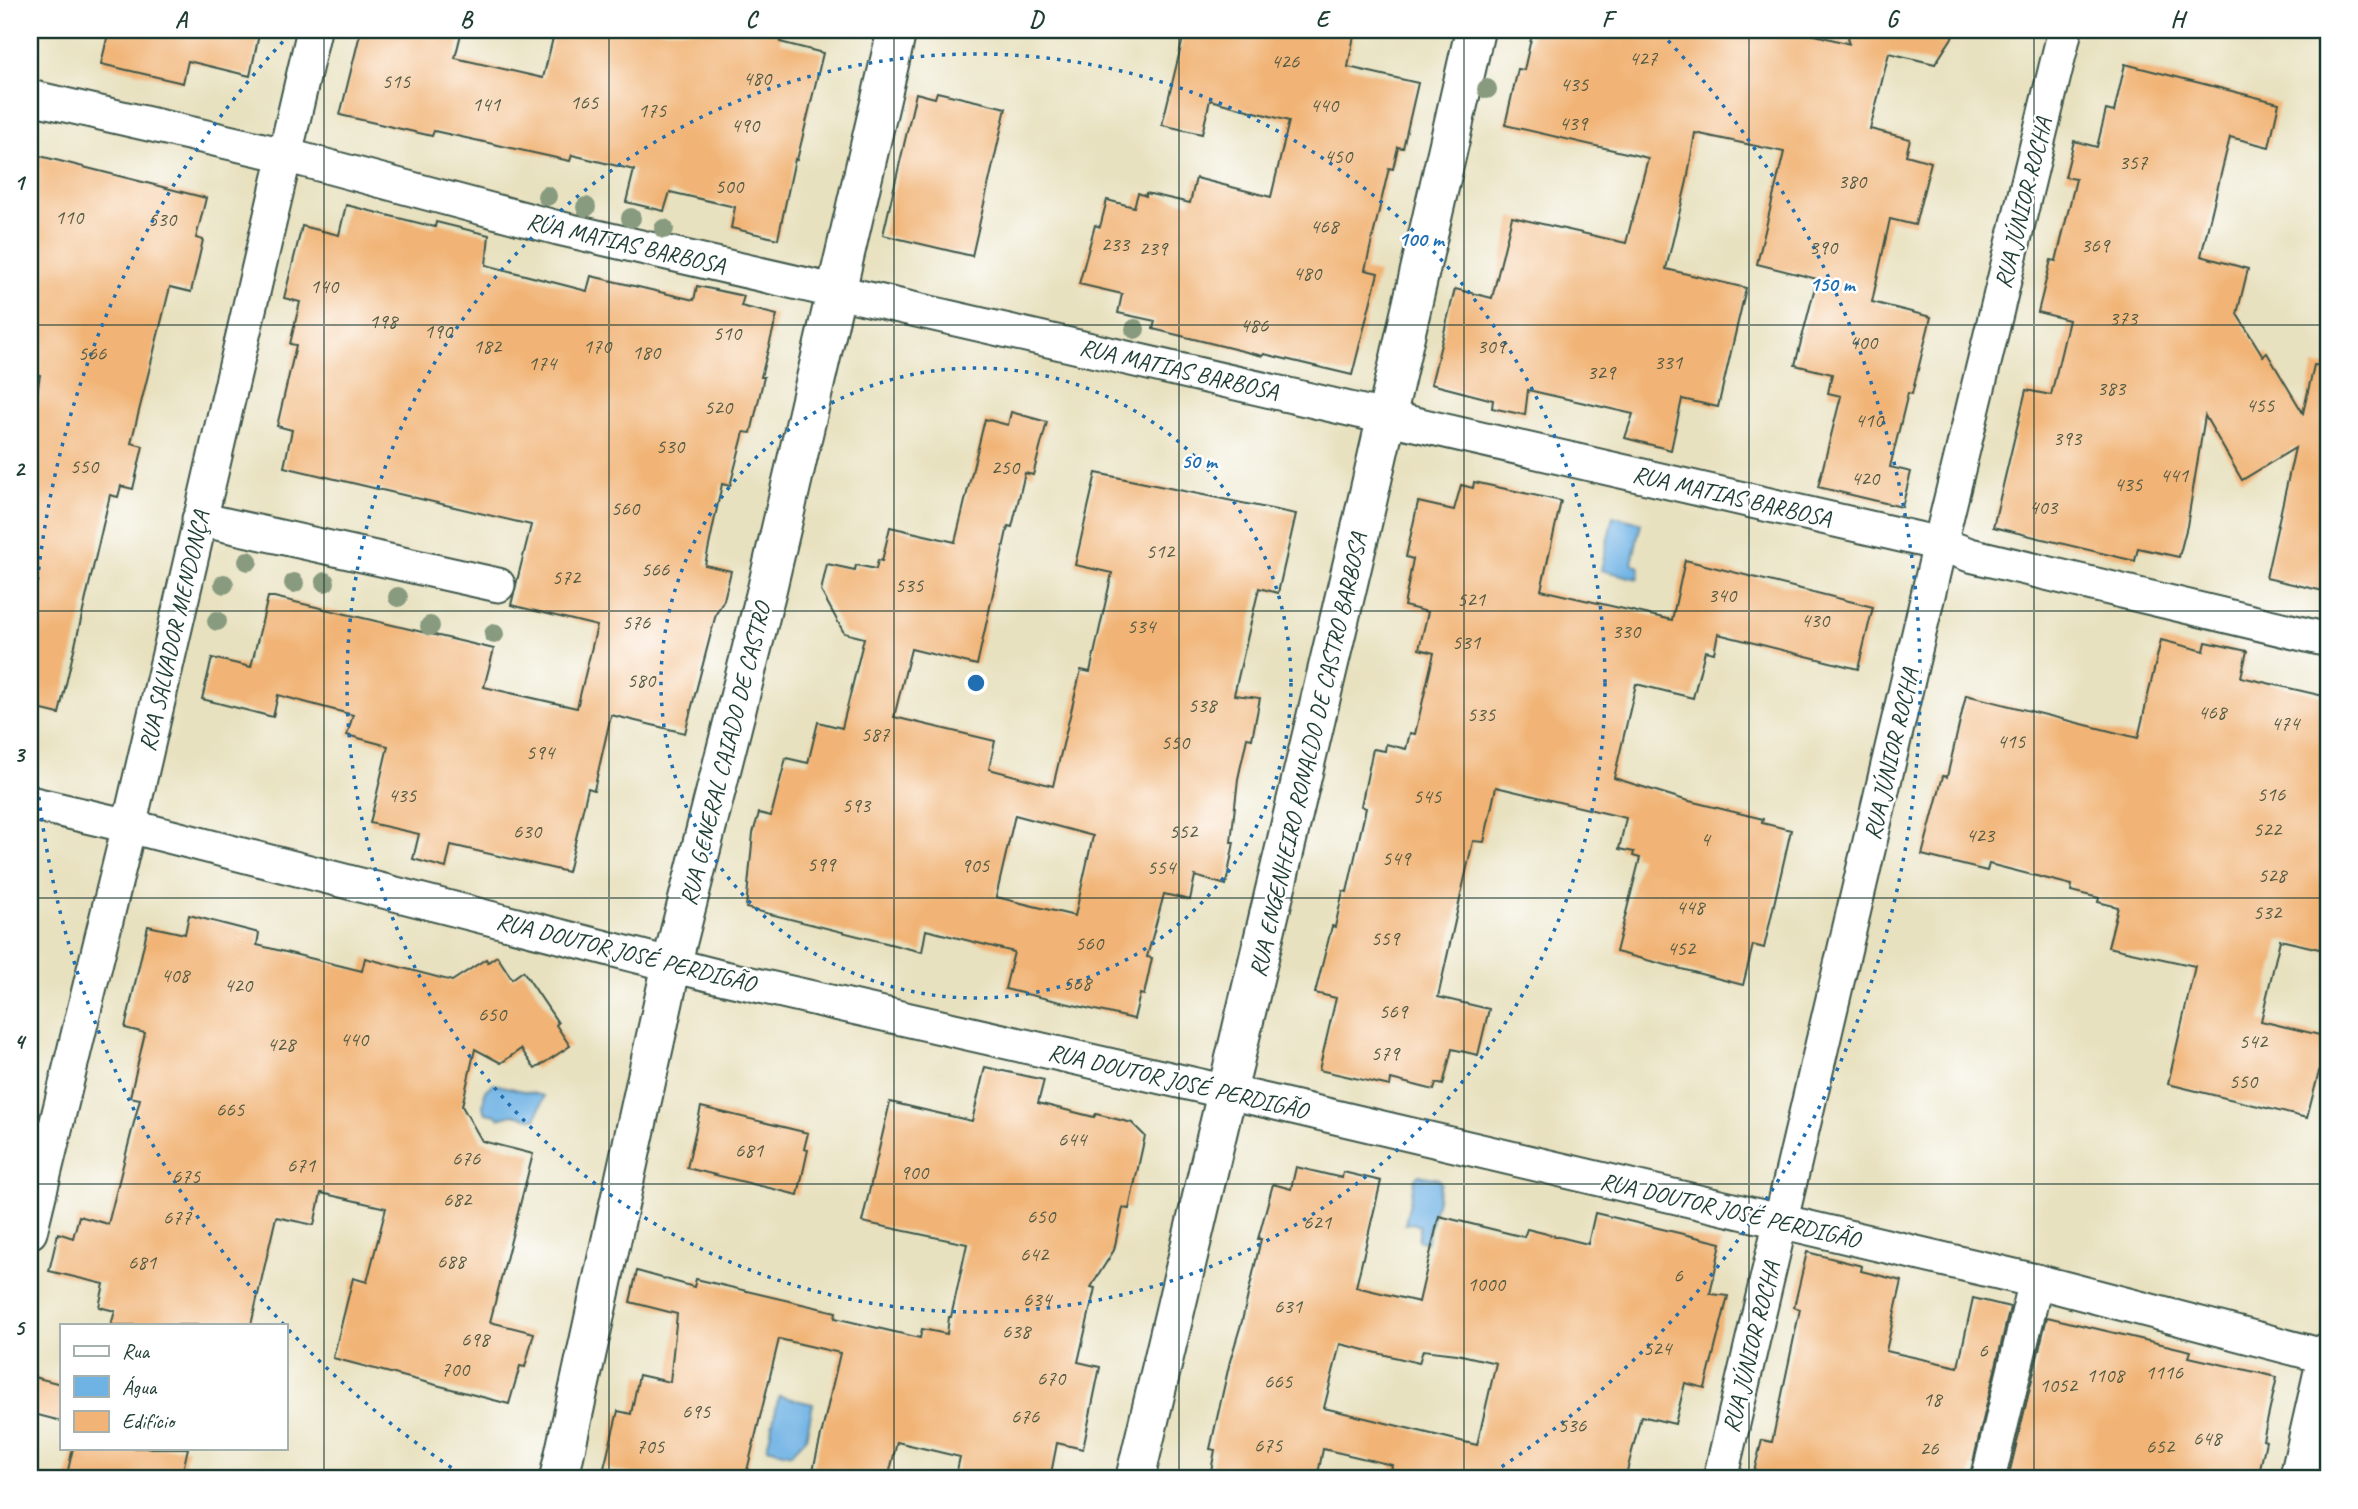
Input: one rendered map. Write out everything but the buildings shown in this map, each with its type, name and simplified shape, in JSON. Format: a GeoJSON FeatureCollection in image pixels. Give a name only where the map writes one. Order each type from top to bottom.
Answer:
{"type":"FeatureCollection","features":[{"type":"Feature","properties":{"kind":"street","name":"RUA SALVADOR MENDONÇA"},"geometry":{"type":"LineString","coordinates":[[30,1232],[129,826],[314,30]]}},
{"type":"Feature","properties":{"kind":"street","name":"RUA GENERAL CAIADO DE CASTRO"},"geometry":{"type":"LineString","coordinates":[[559,1479],[672,963],[767,589],[897,30]]}},
{"type":"Feature","properties":{"kind":"street","name":"RUA ENGENHEIRO RONALDO DE CASTRO BARBOSA"},"geometry":{"type":"LineString","coordinates":[[1135,1479],[1388,417],[1475,30]]}},
{"type":"Feature","properties":{"kind":"street","name":"RUA JÚNIOR ROCHA"},"geometry":{"type":"LineString","coordinates":[[1720,1479],[1940,544],[2065,30]]}},
{"type":"Feature","properties":{"kind":"street","name":"RUA MATIAS BARBOSA"},"geometry":{"type":"LineString","coordinates":[[30,97],[285,155],[558,228],[1940,544],[1970,555],[2328,640]]}},
{"type":"Feature","properties":{"kind":"street"},"geometry":{"type":"LineString","coordinates":[[200,519],[498,585]]}},
{"type":"Feature","properties":{"kind":"street","name":"RUA DOUTOR JOSÉ PERDIGÃO"},"geometry":{"type":"LineString","coordinates":[[30,803],[729,979],[2036,1281],[2328,1355]]}},
{"type":"Feature","properties":{"kind":"street"},"geometry":{"type":"LineString","coordinates":[[1988,1479],[2036,1281]]}},
{"type":"Feature","properties":{"kind":"street"},"geometry":{"type":"LineString","coordinates":[[2299,1479],[2328,1355]]}},
{"type":"Feature","properties":{"kind":"water"},"geometry":{"type":"Polygon","coordinates":[[[1613,516],[1641,523],[1632,563],[1640,568],[1638,579],[1601,570],[1613,516]]]}},
{"type":"Feature","properties":{"kind":"water"},"geometry":{"type":"Polygon","coordinates":[[[494,1084],[544,1096],[536,1119],[513,1114],[499,1118],[486,1113],[483,1108],[485,1090],[494,1084]]]}},
{"type":"Feature","properties":{"kind":"water"},"geometry":{"type":"Polygon","coordinates":[[[1419,1175],[1438,1179],[1441,1183],[1426,1243],[1418,1240],[1420,1226],[1405,1224],[1415,1178],[1419,1175]]]}},
{"type":"Feature","properties":{"kind":"water"},"geometry":{"type":"Polygon","coordinates":[[[779,1396],[813,1404],[806,1438],[791,1454],[767,1448],[779,1396]]]}}]}
